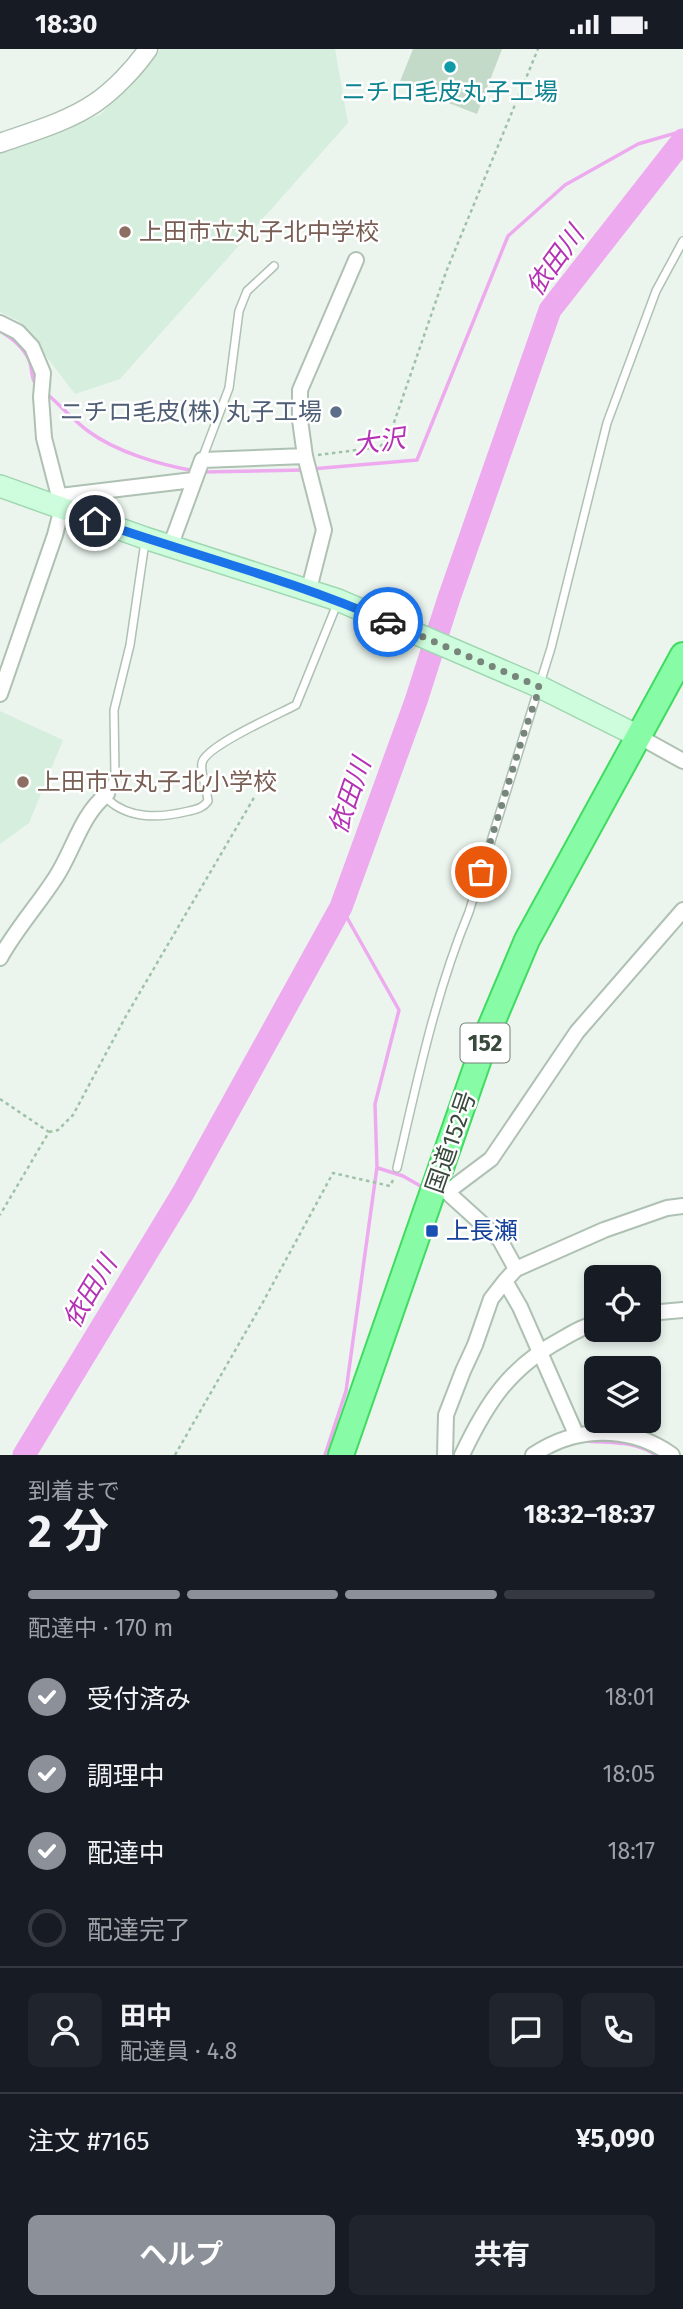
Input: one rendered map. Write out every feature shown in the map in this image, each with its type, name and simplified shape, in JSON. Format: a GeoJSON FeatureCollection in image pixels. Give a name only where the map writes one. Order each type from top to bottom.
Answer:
{"type":"FeatureCollection","features":[{"type":"Feature","properties":{"kind":"highway","name":"国道152号"},"geometry":{"type":"LineString","coordinates":[[341,1455],[441,1189],[489,1030],[527,940],[683,655]]}},
{"type":"Feature","properties":{"kind":"main road"},"geometry":{"type":"LineString","coordinates":[[0,486],[61,502],[170,547],[338,600],[540,687],[638,736]]}},
{"type":"Feature","properties":{"kind":"street"},"geometry":{"type":"LineString","coordinates":[[0,143],[55,123],[96,103],[126,75],[148,49]]}},
{"type":"Feature","properties":{"kind":"street"},"geometry":{"type":"LineString","coordinates":[[309,589],[324,530],[304,456],[300,390],[356,260]]}},
{"type":"Feature","properties":{"kind":"street"},"geometry":{"type":"LineString","coordinates":[[0,323],[18,332],[32,347],[43,373],[41,397],[44,438],[61,502],[55,535],[0,694]]}},
{"type":"Feature","properties":{"kind":"street"},"geometry":{"type":"LineString","coordinates":[[170,547],[201,460],[304,456]]}},
{"type":"Feature","properties":{"kind":"street"},"geometry":{"type":"LineString","coordinates":[[61,502],[193,480]]}},
{"type":"Feature","properties":{"kind":"street"},"geometry":{"type":"LineString","coordinates":[[638,736],[683,761]]}},
{"type":"Feature","properties":{"kind":"street"},"geometry":{"type":"LineString","coordinates":[[0,958],[14,933],[57,876],[93,805],[107,794]]}},
{"type":"Feature","properties":{"kind":"street"},"geometry":{"type":"LineString","coordinates":[[516,1269],[500,1240],[441,1189],[491,1159],[577,1032],[681,918]]}},
{"type":"Feature","properties":{"kind":"street"},"geometry":{"type":"LineString","coordinates":[[444,1455],[446,1415],[463,1371],[491,1299],[516,1269],[604,1230],[667,1208],[683,1206]]}},
{"type":"Feature","properties":{"kind":"street"},"geometry":{"type":"LineString","coordinates":[[505,1282],[520,1307],[576,1434]]}},
{"type":"Feature","properties":{"kind":"street"},"geometry":{"type":"LineString","coordinates":[[661,1312],[683,1310]]}},
{"type":"Feature","properties":{"kind":"street"},"geometry":{"type":"LineString","coordinates":[[462,1455],[498,1392],[525,1362],[584,1327]]}},
{"type":"Feature","properties":{"kind":"street"},"geometry":{"type":"LineString","coordinates":[[533,1455],[550,1444],[576,1434],[643,1438],[672,1455]]}},
{"type":"Feature","properties":{"kind":"lane"},"geometry":{"type":"LineString","coordinates":[[397,1168],[429,1031],[540,687],[607,423],[656,291],[683,241]]}},
{"type":"Feature","properties":{"kind":"lane"},"geometry":{"type":"LineString","coordinates":[[201,460],[229,388],[239,311],[247,292],[274,266]]}},
{"type":"Feature","properties":{"kind":"lane"},"geometry":{"type":"LineString","coordinates":[[145,538],[130,645],[114,710],[116,775],[107,794],[107,799],[116,807],[130,813],[164,817],[204,807],[208,801],[202,763],[207,754],[241,732],[296,705],[338,600]]}},
{"type":"Feature","properties":{"kind":"path"},"geometry":{"type":"LineString","coordinates":[[304,456],[380,447],[389,437],[446,272],[538,49]]}},
{"type":"Feature","properties":{"kind":"path"},"geometry":{"type":"LineString","coordinates":[[0,1099],[49,1132],[58,1130],[73,1115],[126,1016],[255,796]]}},
{"type":"Feature","properties":{"kind":"path"},"geometry":{"type":"LineString","coordinates":[[0,1215],[49,1132]]}},
{"type":"Feature","properties":{"kind":"path"},"geometry":{"type":"LineString","coordinates":[[175,1455],[257,1314],[333,1173],[390,1186],[394,1178]]}},
{"type":"Feature","properties":{"kind":"shaded area","name":"上田市立丸子北中学校"},"geometry":{"type":"Polygon","coordinates":[[[161,49],[335,49],[348,123],[120,379],[75,394],[19,321],[0,312],[0,152],[100,115],[161,49]]]}},
{"type":"Feature","properties":{"kind":"shaded area","name":"上田市立丸子北小学校"},"geometry":{"type":"Polygon","coordinates":[[[0,711],[63,740],[29,823],[0,844],[0,711]]]}},
{"type":"Feature","properties":{"kind":"building","name":"ニチロ毛皮丸子工場"},"geometry":{"type":"Polygon","coordinates":[[[413,49],[502,49],[477,114],[399,84],[413,49]]]}},
{"type":"Feature","properties":{"kind":"waterway","name":"大沢"},"geometry":{"type":"LineString","coordinates":[[311,469],[417,460],[508,236],[565,185],[638,144],[683,131]]}},
{"type":"Feature","properties":{"kind":"waterway","name":"依田川"},"geometry":{"type":"LineString","coordinates":[[24,1455],[183,1193],[341,907],[416,701],[449,598],[550,310],[683,140]]}},
{"type":"Feature","properties":{"kind":"waterway","name":"大沢"},"geometry":{"type":"LineString","coordinates":[[0,331],[24,351],[38,387]]}},
{"type":"Feature","properties":{"kind":"waterway","name":"大沢"},"geometry":{"type":"LineString","coordinates":[[47,394],[99,439],[154,461],[195,471]]}},
{"type":"Feature","properties":{"kind":"waterway","name":"大沢"},"geometry":{"type":"LineString","coordinates":[[203,472],[304,470]]}},
{"type":"Feature","properties":{"kind":"waterway"},"geometry":{"type":"LineString","coordinates":[[325,1455],[346,1391],[377,1167],[375,1104],[399,1010],[341,907]]}},
{"type":"Feature","properties":{"kind":"waterway"},"geometry":{"type":"LineString","coordinates":[[378,1168],[403,1176],[424,1188]]}},
{"type":"Feature","properties":{"kind":"waterway"},"geometry":{"type":"LineString","coordinates":[[585,1438],[587,1441],[631,1445],[656,1455]]}},
{"type":"Feature","properties":{"kind":"way so far"},"geometry":{"type":"LineString","coordinates":[[388,622],[540,687],[481,872]]}},
{"type":"Feature","properties":{"kind":"place","name":"ニチロ毛皮丸子工場"},"geometry":{"type":"Point","coordinates":[450,67]}},
{"type":"Feature","properties":{"kind":"place","name":"上田市立丸子北中学校"},"geometry":{"type":"Point","coordinates":[125,232]}},
{"type":"Feature","properties":{"kind":"place","name":"ニチロ毛皮(株) 丸子工場"},"geometry":{"type":"Point","coordinates":[336,412]}},
{"type":"Feature","properties":{"kind":"place","name":"上田市立丸子北小学校"},"geometry":{"type":"Point","coordinates":[23,782]}},
{"type":"Feature","properties":{"kind":"place","name":"上長瀬"},"geometry":{"type":"Point","coordinates":[432,1231]}},
{"type":"Feature","properties":{"kind":"route"},"geometry":{"type":"LineString","coordinates":[[95,521],[309,589],[388,622]]}}]}
